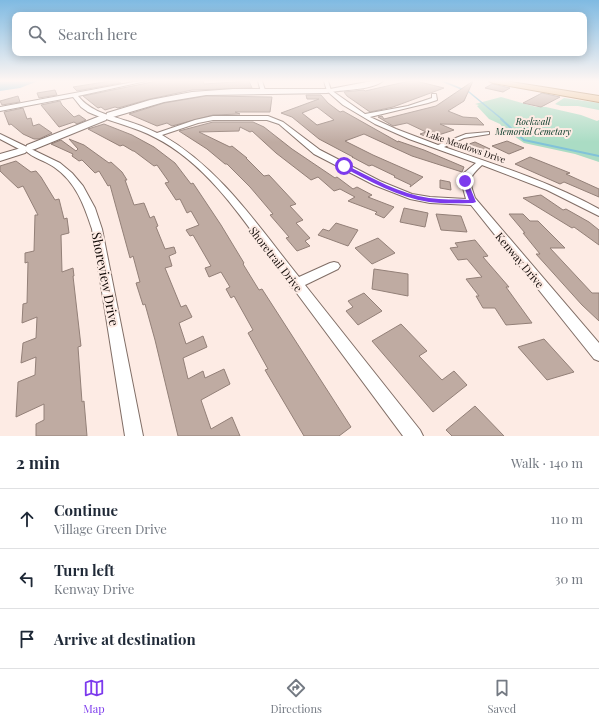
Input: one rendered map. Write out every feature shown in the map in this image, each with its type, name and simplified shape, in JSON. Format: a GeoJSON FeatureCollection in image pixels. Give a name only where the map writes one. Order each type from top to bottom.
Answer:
{"type":"FeatureCollection","features":[{"type":"Feature","properties":{"kind":"street"},"geometry":{"type":"LineString","coordinates":[[0,109],[40,101]]}},
{"type":"Feature","properties":{"kind":"street","name":"Shoretrail Drive"},"geometry":{"type":"LineString","coordinates":[[78,101],[88,110],[168,140],[188,154],[211,176],[222,187],[295,284],[414,436]]}},
{"type":"Feature","properties":{"kind":"street"},"geometry":{"type":"LineString","coordinates":[[0,158],[107,116],[156,101]]}},
{"type":"Feature","properties":{"kind":"street","name":"Lake Meadows Drive"},"geometry":{"type":"LineString","coordinates":[[342,101],[364,116],[414,138],[542,185],[574,199],[599,213]]}},
{"type":"Feature","properties":{"kind":"street"},"geometry":{"type":"LineString","coordinates":[[364,116],[406,108],[429,101]]}},
{"type":"Feature","properties":{"kind":"street"},"geometry":{"type":"LineString","coordinates":[[156,135],[206,119],[226,117],[268,118],[281,123],[317,152],[376,183],[410,196],[430,200],[473,202]]}},
{"type":"Feature","properties":{"kind":"street"},"geometry":{"type":"LineString","coordinates":[[439,147],[464,137],[487,133]]}},
{"type":"Feature","properties":{"kind":"street","name":"Shoreview Drive"},"geometry":{"type":"LineString","coordinates":[[0,136],[57,165],[79,186],[90,208],[97,229],[134,436]]}},
{"type":"Feature","properties":{"kind":"street","name":"Kenway Drive"},"geometry":{"type":"LineString","coordinates":[[481,162],[467,175],[465,181],[473,202],[599,354]]}},
{"type":"Feature","properties":{"kind":"street"},"geometry":{"type":"LineString","coordinates":[[295,284],[334,266]]}},
{"type":"Feature","properties":{"kind":"green space","name":"Rockwall Memorial Cemetary"},"geometry":{"type":"Polygon","coordinates":[[[485,101],[516,101],[536,107],[546,107],[581,115],[597,121],[599,120],[599,162],[575,154],[524,143],[504,129],[500,124],[489,119],[477,106],[479,105],[475,104],[485,101]]]}},
{"type":"Feature","properties":{"kind":"green space"},"geometry":{"type":"Polygon","coordinates":[[[559,101],[587,101],[599,103],[599,110],[578,106],[561,106],[555,104],[559,101]]]}},
{"type":"Feature","properties":{"kind":"building"},"geometry":{"type":"Polygon","coordinates":[[[0,101],[20,102],[2,105],[0,101]]]}},
{"type":"Feature","properties":{"kind":"building"},"geometry":{"type":"Polygon","coordinates":[[[60,101],[74,117],[79,115],[86,120],[77,124],[74,122],[59,127],[41,105],[60,101]]]}},
{"type":"Feature","properties":{"kind":"building"},"geometry":{"type":"Polygon","coordinates":[[[90,101],[142,101],[105,110],[101,107],[98,108],[90,101]]]}},
{"type":"Feature","properties":{"kind":"building"},"geometry":{"type":"Polygon","coordinates":[[[174,101],[271,101],[270,112],[235,112],[240,114],[213,115],[172,126],[167,123],[157,126],[129,114],[174,101]]]}},
{"type":"Feature","properties":{"kind":"building"},"geometry":{"type":"Polygon","coordinates":[[[313,101],[327,101],[340,112],[343,111],[398,142],[424,150],[464,167],[462,172],[412,156],[364,134],[345,141],[423,177],[410,187],[411,185],[394,177],[395,176],[372,165],[369,166],[319,139],[292,117],[281,113],[313,101]],[[317,107],[302,113],[317,125],[334,120],[317,107]]]}},
{"type":"Feature","properties":{"kind":"building"},"geometry":{"type":"Polygon","coordinates":[[[355,101],[408,101],[393,107],[370,112],[355,101]]]}},
{"type":"Feature","properties":{"kind":"building"},"geometry":{"type":"Polygon","coordinates":[[[443,101],[463,101],[448,111],[463,117],[477,118],[484,125],[440,124],[454,130],[429,138],[420,134],[426,132],[407,123],[393,126],[378,117],[382,116],[384,119],[436,106],[443,101]]]}},
{"type":"Feature","properties":{"kind":"building"},"geometry":{"type":"Polygon","coordinates":[[[526,101],[552,101],[541,107],[523,103],[526,101]]]}},
{"type":"Feature","properties":{"kind":"building"},"geometry":{"type":"Polygon","coordinates":[[[23,108],[27,119],[31,118],[33,126],[39,124],[52,133],[39,139],[34,139],[23,134],[11,124],[9,125],[4,112],[23,108]]]}},
{"type":"Feature","properties":{"kind":"building"},"geometry":{"type":"Polygon","coordinates":[[[213,122],[253,122],[264,127],[292,149],[335,178],[337,177],[353,189],[357,187],[372,195],[368,197],[394,207],[384,218],[375,214],[377,212],[348,201],[355,197],[340,189],[334,191],[318,177],[311,180],[276,153],[252,131],[250,132],[240,127],[239,131],[199,132],[230,147],[232,146],[247,158],[264,176],[269,175],[296,204],[290,206],[303,220],[296,223],[310,238],[305,241],[310,246],[297,251],[286,238],[289,237],[270,215],[273,214],[250,187],[227,164],[179,131],[213,122]]]}},
{"type":"Feature","properties":{"kind":"building"},"geometry":{"type":"Polygon","coordinates":[[[104,124],[132,135],[154,147],[175,163],[191,184],[193,183],[221,225],[259,290],[262,289],[351,427],[339,436],[304,436],[265,370],[268,369],[248,333],[253,330],[234,296],[231,298],[226,289],[230,287],[221,272],[209,277],[205,268],[211,266],[193,235],[190,236],[186,230],[199,225],[191,211],[187,213],[180,199],[176,200],[165,183],[169,182],[157,165],[154,166],[134,151],[123,145],[120,146],[88,129],[104,124]]]}},
{"type":"Feature","properties":{"kind":"building"},"geometry":{"type":"Polygon","coordinates":[[[69,139],[84,145],[109,163],[111,162],[122,172],[127,180],[125,180],[134,205],[144,203],[150,218],[154,216],[158,226],[156,227],[165,249],[174,247],[176,253],[169,256],[172,266],[165,268],[181,307],[186,305],[192,317],[179,323],[186,344],[203,336],[207,347],[183,358],[188,379],[203,371],[205,378],[224,369],[230,384],[201,400],[211,429],[232,417],[240,436],[178,436],[155,340],[145,304],[143,305],[136,283],[140,282],[133,256],[130,258],[110,185],[108,186],[99,171],[95,173],[82,160],[79,161],[72,156],[73,154],[51,144],[61,140],[76,151],[78,149],[69,139]]]}},
{"type":"Feature","properties":{"kind":"building"},"geometry":{"type":"Polygon","coordinates":[[[507,141],[524,148],[509,154],[492,146],[507,141]]]}},
{"type":"Feature","properties":{"kind":"building"},"geometry":{"type":"Polygon","coordinates":[[[475,142],[490,149],[478,153],[463,146],[475,142]]]}},
{"type":"Feature","properties":{"kind":"building"},"geometry":{"type":"Polygon","coordinates":[[[530,157],[570,173],[566,174],[599,189],[599,197],[564,182],[560,184],[515,164],[530,157]]]}},
{"type":"Feature","properties":{"kind":"building"},"geometry":{"type":"Polygon","coordinates":[[[16,161],[31,172],[36,171],[55,200],[59,199],[64,219],[67,218],[69,233],[61,235],[62,272],[73,268],[81,346],[78,347],[82,402],[84,401],[87,436],[36,436],[36,424],[44,420],[44,404],[16,417],[18,382],[35,375],[36,357],[21,363],[23,343],[36,338],[37,317],[22,323],[23,304],[27,303],[28,262],[25,263],[25,253],[34,251],[35,215],[38,215],[23,186],[18,188],[0,171],[0,166],[16,161]]]}},
{"type":"Feature","properties":{"kind":"building"},"geometry":{"type":"Polygon","coordinates":[[[440,180],[450,182],[451,190],[440,188],[440,180]]]}},
{"type":"Feature","properties":{"kind":"building"},"geometry":{"type":"Polygon","coordinates":[[[541,195],[563,210],[566,209],[589,222],[599,230],[599,245],[574,227],[572,228],[523,198],[541,195]]]}},
{"type":"Feature","properties":{"kind":"building"},"geometry":{"type":"Polygon","coordinates":[[[404,208],[428,213],[425,227],[400,222],[404,208]]]}},
{"type":"Feature","properties":{"kind":"building"},"geometry":{"type":"Polygon","coordinates":[[[436,214],[461,216],[467,232],[441,230],[436,214]]]}},
{"type":"Feature","properties":{"kind":"building"},"geometry":{"type":"Polygon","coordinates":[[[509,214],[523,214],[530,221],[538,221],[565,248],[550,248],[592,293],[599,293],[599,321],[582,305],[536,254],[540,254],[509,214]]]}},
{"type":"Feature","properties":{"kind":"building"},"geometry":{"type":"Polygon","coordinates":[[[336,223],[358,230],[348,246],[318,235],[323,229],[329,231],[336,223]]]}},
{"type":"Feature","properties":{"kind":"building"},"geometry":{"type":"Polygon","coordinates":[[[378,238],[395,253],[372,264],[355,248],[378,238]]]}},
{"type":"Feature","properties":{"kind":"building"},"geometry":{"type":"Polygon","coordinates":[[[475,240],[488,256],[483,257],[509,287],[506,287],[532,323],[506,325],[495,308],[483,308],[476,296],[479,296],[466,279],[482,277],[467,259],[458,260],[450,248],[458,247],[455,243],[475,240]]]}},
{"type":"Feature","properties":{"kind":"building"},"geometry":{"type":"Polygon","coordinates":[[[374,269],[408,274],[408,296],[372,289],[374,269]]]}},
{"type":"Feature","properties":{"kind":"building"},"geometry":{"type":"Polygon","coordinates":[[[364,293],[382,311],[358,325],[346,311],[353,307],[348,301],[364,293]]]}},
{"type":"Feature","properties":{"kind":"building"},"geometry":{"type":"Polygon","coordinates":[[[401,324],[427,351],[419,356],[442,380],[454,371],[467,385],[433,412],[372,341],[401,324]]]}},
{"type":"Feature","properties":{"kind":"building"},"geometry":{"type":"Polygon","coordinates":[[[544,339],[574,372],[547,380],[518,347],[544,339]]]}},
{"type":"Feature","properties":{"kind":"building"},"geometry":{"type":"Polygon","coordinates":[[[475,406],[504,436],[452,436],[446,430],[475,406]]]}},
{"type":"Feature","properties":{"kind":"waterway"},"geometry":{"type":"LineString","coordinates":[[480,101],[503,120]]}},
{"type":"Feature","properties":{"kind":"waterway"},"geometry":{"type":"LineString","coordinates":[[501,119],[524,140],[599,156]]}},
{"type":"Feature","properties":{"kind":"route"},"geometry":{"type":"LineString","coordinates":[[344,166],[376,183],[410,196],[430,200],[473,202],[466,187],[465,181]]}}]}
